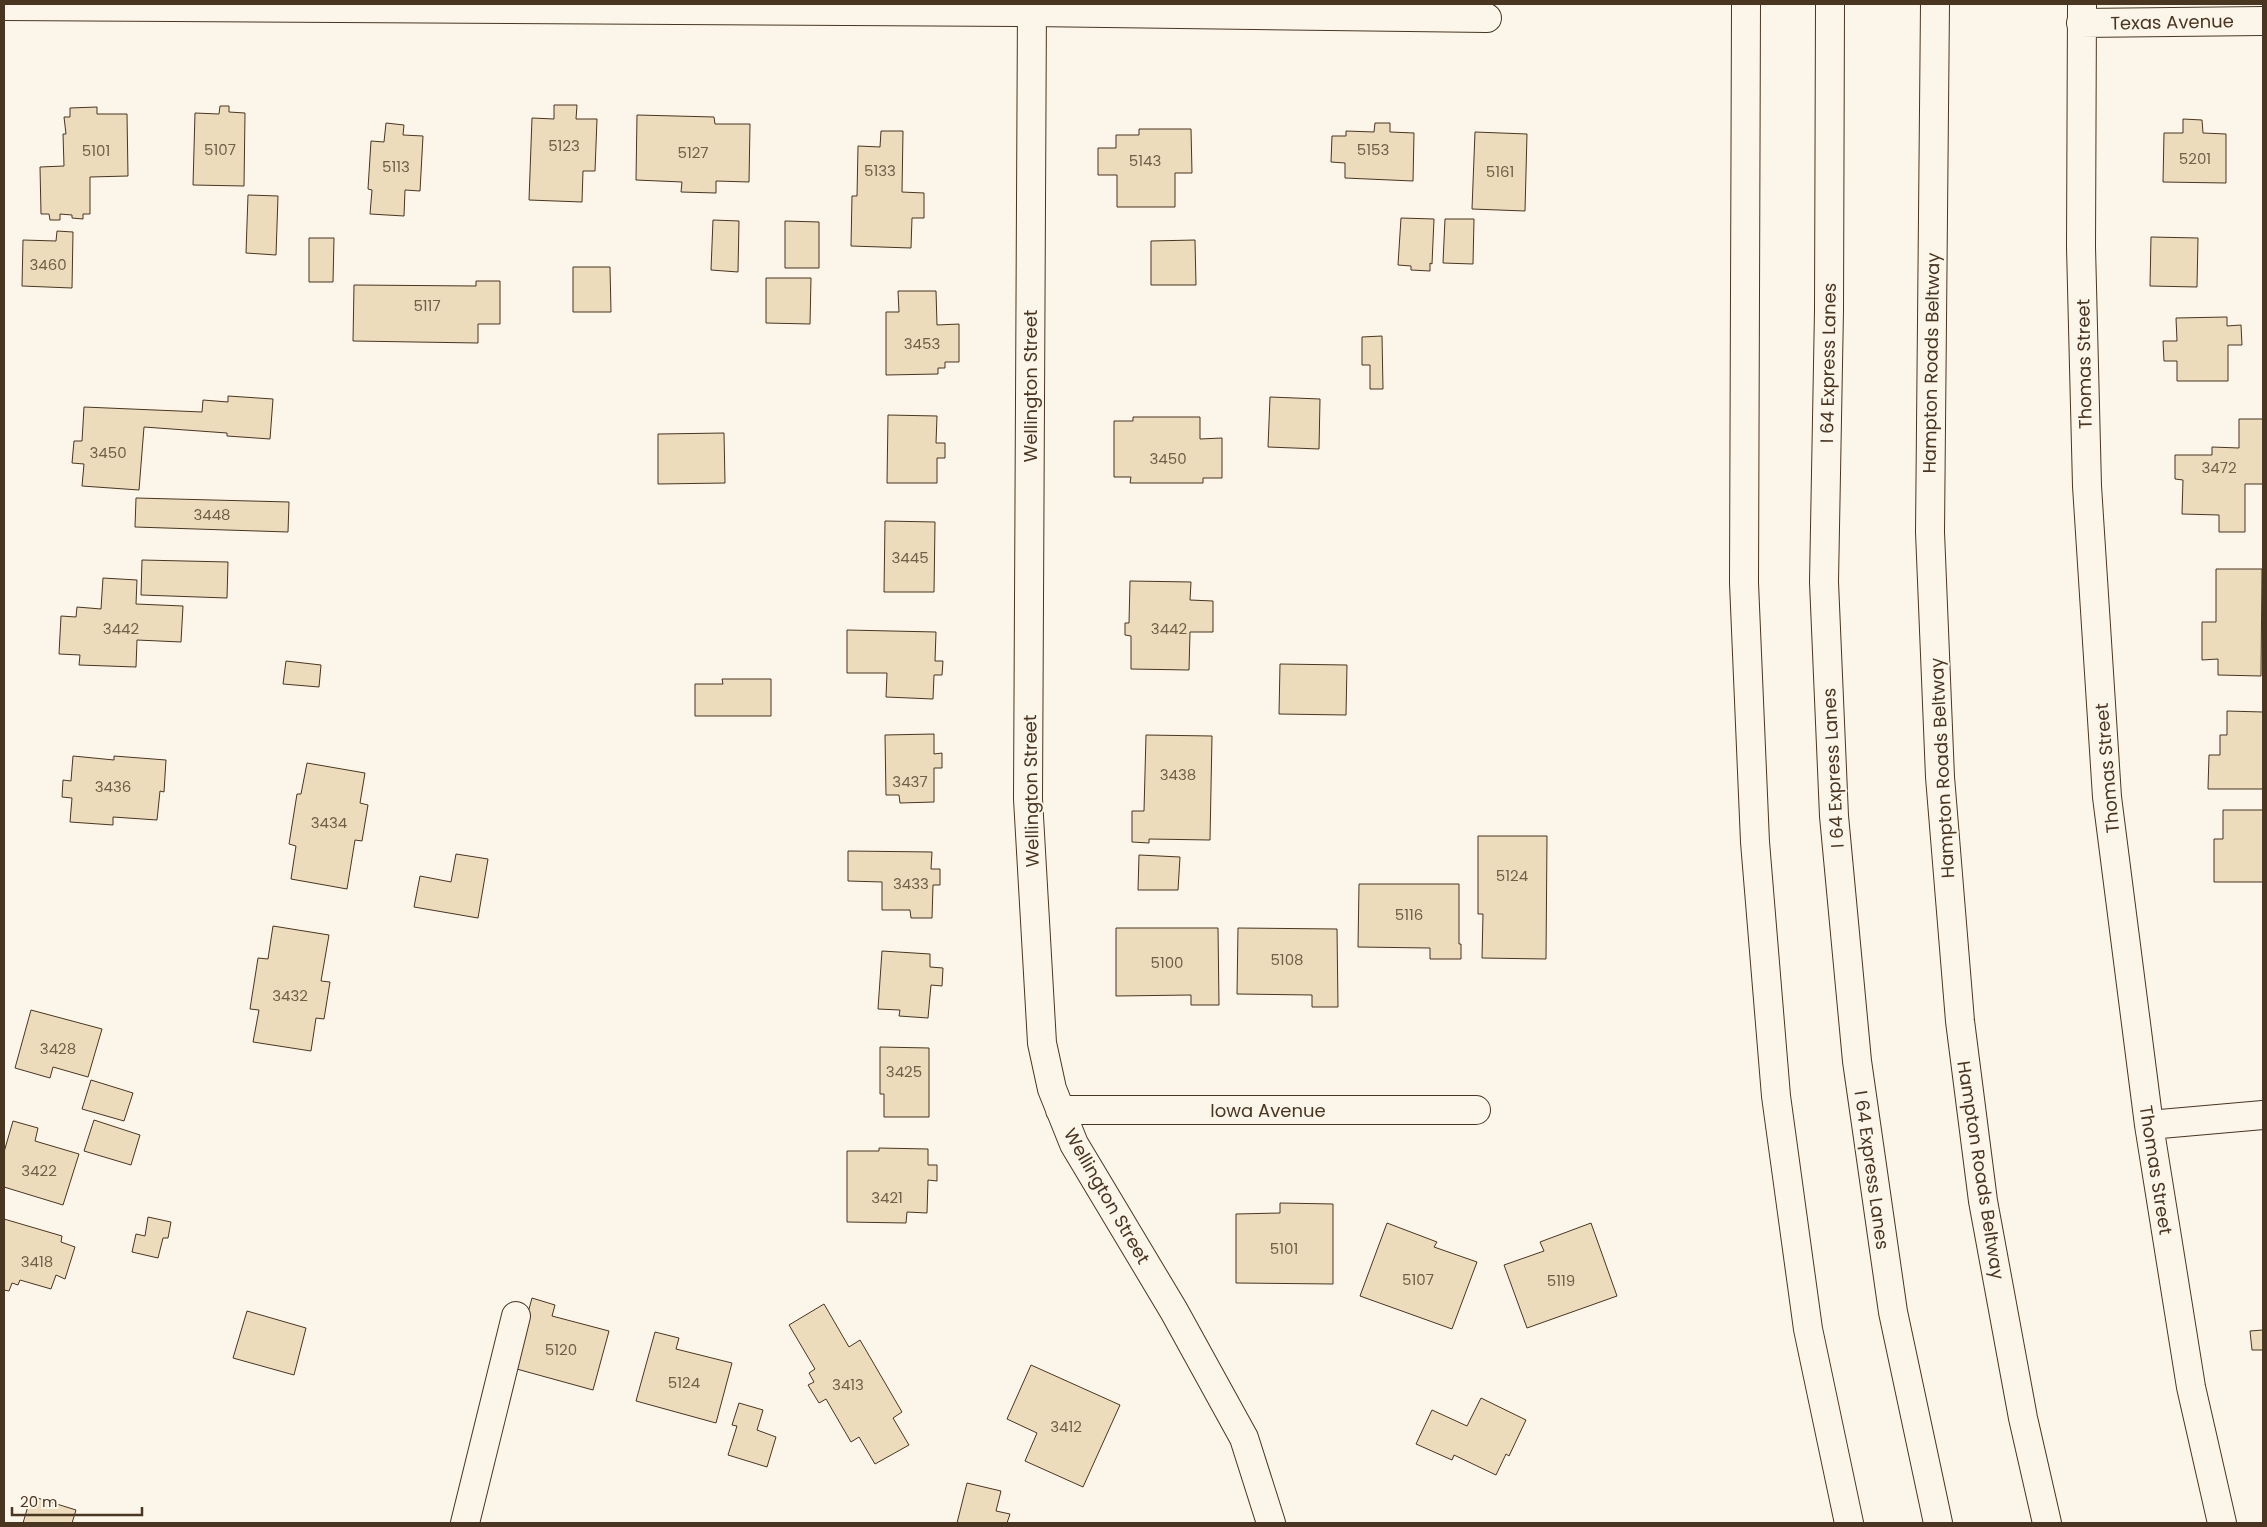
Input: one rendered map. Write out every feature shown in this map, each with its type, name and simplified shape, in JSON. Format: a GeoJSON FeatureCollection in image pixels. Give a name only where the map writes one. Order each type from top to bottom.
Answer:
{"type":"FeatureCollection","features":[{"type":"Feature","properties":{"kind":"main road"},"geometry":{"type":"LineString","coordinates":[[1746,4],[1744,583],[1756,842],[1776,1096],[1808,1329],[1850,1523]]}},
{"type":"Feature","properties":{"kind":"main road","name":"I 64 Express Lanes"},"geometry":{"type":"LineString","coordinates":[[1830,4],[1829,310],[1824,582],[1834,816],[1857,1061],[1893,1312],[1938,1523]]}},
{"type":"Feature","properties":{"kind":"main road","name":"Hampton Roads Beltway"},"geometry":{"type":"LineString","coordinates":[[1935,4],[1930,532],[1940,777],[1960,1021],[1983,1201],[2023,1418],[2047,1523]]}},
{"type":"Feature","properties":{"kind":"main road"},"geometry":{"type":"LineString","coordinates":[[4,6],[1032,8],[1487,18]]}},
{"type":"Feature","properties":{"kind":"main road","name":"Wellington Street"},"geometry":{"type":"LineString","coordinates":[[1032,8],[1028,799],[1042,1043],[1052,1089],[1074,1144],[1174,1311],[1244,1438],[1271,1523]]}},
{"type":"Feature","properties":{"kind":"main road","name":"Texas Avenue"},"geometry":{"type":"LineString","coordinates":[[2082,13],[2263,21]]}},
{"type":"Feature","properties":{"kind":"main road","name":"Thomas Street"},"geometry":{"type":"LineString","coordinates":[[2082,13],[2081,247],[2087,486],[2107,797],[2149,1124],[2191,1387],[2222,1523]]}},
{"type":"Feature","properties":{"kind":"main road","name":"Iowa Avenue"},"geometry":{"type":"LineString","coordinates":[[1060,1110],[1476,1110]]}},
{"type":"Feature","properties":{"kind":"main road"},"geometry":{"type":"LineString","coordinates":[[2149,1124],[2263,1116]]}},
{"type":"Feature","properties":{"kind":"main road"},"geometry":{"type":"LineString","coordinates":[[465,1523],[516,1316]]}},
{"type":"Feature","properties":{"kind":"building"},"geometry":{"type":"Polygon","coordinates":[[[554,105],[577,105],[576,119],[597,119],[595,171],[583,171],[582,202],[529,200],[532,118],[554,119],[554,105]]]}},
{"type":"Feature","properties":{"kind":"building"},"geometry":{"type":"Polygon","coordinates":[[[220,106],[229,106],[229,112],[245,113],[244,186],[193,185],[195,113],[219,114],[220,106]]]}},
{"type":"Feature","properties":{"kind":"building"},"geometry":{"type":"Polygon","coordinates":[[[97,107],[97,114],[127,114],[128,176],[90,177],[90,214],[83,214],[83,219],[72,218],[72,215],[60,214],[60,220],[50,220],[49,214],[41,214],[40,167],[64,166],[63,134],[66,134],[64,117],[70,117],[70,108],[97,107]]]}},
{"type":"Feature","properties":{"kind":"building"},"geometry":{"type":"Polygon","coordinates":[[[637,115],[714,117],[715,124],[750,124],[749,182],[716,181],[716,193],[681,192],[682,182],[636,180],[637,115]]]}},
{"type":"Feature","properties":{"kind":"building"},"geometry":{"type":"Polygon","coordinates":[[[2183,119],[2202,120],[2203,133],[2226,134],[2226,183],[2163,182],[2164,133],[2183,133],[2183,119]]]}},
{"type":"Feature","properties":{"kind":"building"},"geometry":{"type":"Polygon","coordinates":[[[386,123],[404,125],[403,135],[423,136],[420,191],[405,190],[404,216],[370,214],[372,190],[368,189],[371,141],[384,142],[386,123]]]}},
{"type":"Feature","properties":{"kind":"building"},"geometry":{"type":"Polygon","coordinates":[[[1375,123],[1390,123],[1390,132],[1414,133],[1413,181],[1345,178],[1345,163],[1331,162],[1332,136],[1346,136],[1346,131],[1374,132],[1375,123]]]}},
{"type":"Feature","properties":{"kind":"building"},"geometry":{"type":"Polygon","coordinates":[[[1139,129],[1191,129],[1192,173],[1175,173],[1175,207],[1117,207],[1117,175],[1098,175],[1098,148],[1116,148],[1116,135],[1139,135],[1139,129]]]}},
{"type":"Feature","properties":{"kind":"building"},"geometry":{"type":"Polygon","coordinates":[[[881,131],[903,131],[902,192],[924,193],[924,218],[912,218],[911,248],[851,246],[852,196],[857,196],[858,146],[880,147],[881,131]]]}},
{"type":"Feature","properties":{"kind":"building"},"geometry":{"type":"Polygon","coordinates":[[[1475,132],[1527,134],[1525,211],[1472,209],[1475,132]]]}},
{"type":"Feature","properties":{"kind":"building"},"geometry":{"type":"Polygon","coordinates":[[[248,195],[278,196],[276,255],[246,253],[248,195]]]}},
{"type":"Feature","properties":{"kind":"building"},"geometry":{"type":"Polygon","coordinates":[[[1401,218],[1434,219],[1430,271],[1411,270],[1411,266],[1398,265],[1401,218]]]}},
{"type":"Feature","properties":{"kind":"building"},"geometry":{"type":"Polygon","coordinates":[[[1445,219],[1474,219],[1473,264],[1443,263],[1445,219]]]}},
{"type":"Feature","properties":{"kind":"building"},"geometry":{"type":"Polygon","coordinates":[[[713,220],[739,221],[738,272],[711,270],[713,220]]]}},
{"type":"Feature","properties":{"kind":"building"},"geometry":{"type":"Polygon","coordinates":[[[785,221],[819,222],[819,268],[785,268],[785,221]]]}},
{"type":"Feature","properties":{"kind":"building"},"geometry":{"type":"Polygon","coordinates":[[[57,231],[73,232],[72,288],[22,286],[23,240],[56,241],[57,231]]]}},
{"type":"Feature","properties":{"kind":"building"},"geometry":{"type":"Polygon","coordinates":[[[2151,237],[2198,238],[2197,287],[2150,286],[2151,237]]]}},
{"type":"Feature","properties":{"kind":"building"},"geometry":{"type":"Polygon","coordinates":[[[309,238],[334,238],[333,282],[309,282],[309,238]]]}},
{"type":"Feature","properties":{"kind":"building"},"geometry":{"type":"Polygon","coordinates":[[[1195,240],[1196,285],[1151,285],[1151,241],[1195,240]]]}},
{"type":"Feature","properties":{"kind":"building"},"geometry":{"type":"Polygon","coordinates":[[[573,267],[610,267],[611,312],[573,312],[573,267]]]}},
{"type":"Feature","properties":{"kind":"building"},"geometry":{"type":"Polygon","coordinates":[[[766,278],[811,278],[810,324],[766,323],[766,278]]]}},
{"type":"Feature","properties":{"kind":"building"},"geometry":{"type":"Polygon","coordinates":[[[476,281],[500,281],[500,324],[478,324],[478,343],[353,341],[354,285],[476,286],[476,281]]]}},
{"type":"Feature","properties":{"kind":"building"},"geometry":{"type":"Polygon","coordinates":[[[898,291],[936,291],[937,325],[959,324],[959,362],[945,362],[945,368],[938,368],[938,374],[886,375],[886,312],[899,312],[898,291]]]}},
{"type":"Feature","properties":{"kind":"building"},"geometry":{"type":"Polygon","coordinates":[[[2227,317],[2227,326],[2241,325],[2242,345],[2228,345],[2228,381],[2177,381],[2177,361],[2164,361],[2163,341],[2177,341],[2176,318],[2227,317]]]}},
{"type":"Feature","properties":{"kind":"building"},"geometry":{"type":"Polygon","coordinates":[[[1382,336],[1383,389],[1370,389],[1370,365],[1362,365],[1362,337],[1382,336]]]}},
{"type":"Feature","properties":{"kind":"building"},"geometry":{"type":"Polygon","coordinates":[[[228,396],[273,399],[270,439],[227,436],[227,433],[144,427],[139,490],[82,486],[84,464],[72,463],[74,441],[82,441],[84,407],[202,412],[203,400],[228,402],[228,396]]]}},
{"type":"Feature","properties":{"kind":"building"},"geometry":{"type":"Polygon","coordinates":[[[1270,397],[1320,399],[1319,449],[1268,447],[1270,397]]]}},
{"type":"Feature","properties":{"kind":"building"},"geometry":{"type":"Polygon","coordinates":[[[888,415],[937,416],[936,443],[945,443],[945,458],[937,458],[937,483],[887,483],[888,415]]]}},
{"type":"Feature","properties":{"kind":"building"},"geometry":{"type":"Polygon","coordinates":[[[1133,417],[1200,417],[1200,439],[1222,438],[1222,478],[1203,478],[1203,483],[1130,483],[1131,477],[1114,477],[1114,421],[1133,421],[1133,417]]]}},
{"type":"Feature","properties":{"kind":"building"},"geometry":{"type":"Polygon","coordinates":[[[2239,419],[2263,419],[2263,484],[2245,484],[2245,532],[2219,532],[2219,515],[2182,514],[2183,480],[2175,479],[2175,455],[2212,455],[2212,447],[2239,448],[2239,419]]]}},
{"type":"Feature","properties":{"kind":"building"},"geometry":{"type":"Polygon","coordinates":[[[724,433],[725,483],[658,484],[658,434],[724,433]]]}},
{"type":"Feature","properties":{"kind":"building"},"geometry":{"type":"Polygon","coordinates":[[[136,498],[289,502],[288,532],[135,527],[136,498]]]}},
{"type":"Feature","properties":{"kind":"building"},"geometry":{"type":"Polygon","coordinates":[[[885,521],[935,522],[934,592],[884,592],[885,521]]]}},
{"type":"Feature","properties":{"kind":"building"},"geometry":{"type":"Polygon","coordinates":[[[142,560],[228,562],[227,598],[141,595],[142,560]]]}},
{"type":"Feature","properties":{"kind":"building"},"geometry":{"type":"Polygon","coordinates":[[[2216,569],[2262,569],[2261,676],[2218,675],[2218,659],[2202,660],[2202,622],[2216,622],[2216,569]]]}},
{"type":"Feature","properties":{"kind":"building"},"geometry":{"type":"Polygon","coordinates":[[[103,578],[137,580],[136,604],[183,606],[181,642],[137,640],[136,667],[79,665],[80,655],[59,654],[61,616],[76,617],[77,607],[101,609],[103,578]]]}},
{"type":"Feature","properties":{"kind":"building"},"geometry":{"type":"Polygon","coordinates":[[[1130,581],[1191,582],[1190,600],[1213,601],[1213,632],[1190,632],[1189,670],[1131,669],[1131,636],[1125,635],[1125,623],[1129,623],[1130,581]]]}},
{"type":"Feature","properties":{"kind":"building"},"geometry":{"type":"Polygon","coordinates":[[[847,630],[936,632],[935,661],[943,661],[942,675],[934,675],[933,699],[886,697],[887,673],[847,673],[847,630]]]}},
{"type":"Feature","properties":{"kind":"building"},"geometry":{"type":"Polygon","coordinates":[[[286,661],[321,665],[319,687],[283,684],[286,661]]]}},
{"type":"Feature","properties":{"kind":"building"},"geometry":{"type":"Polygon","coordinates":[[[1280,664],[1347,665],[1346,715],[1279,714],[1280,664]]]}},
{"type":"Feature","properties":{"kind":"building"},"geometry":{"type":"Polygon","coordinates":[[[722,679],[771,679],[771,716],[695,716],[695,684],[723,684],[722,679]]]}},
{"type":"Feature","properties":{"kind":"building"},"geometry":{"type":"Polygon","coordinates":[[[2227,711],[2263,712],[2263,789],[2208,789],[2209,755],[2220,755],[2220,735],[2227,735],[2227,711]]]}},
{"type":"Feature","properties":{"kind":"building"},"geometry":{"type":"Polygon","coordinates":[[[934,734],[934,754],[942,753],[942,768],[934,768],[934,802],[900,803],[899,795],[886,795],[885,735],[934,734]]]}},
{"type":"Feature","properties":{"kind":"building"},"geometry":{"type":"Polygon","coordinates":[[[1146,735],[1212,736],[1210,840],[1149,839],[1149,843],[1132,842],[1132,811],[1144,811],[1146,735]]]}},
{"type":"Feature","properties":{"kind":"building"},"geometry":{"type":"Polygon","coordinates":[[[73,756],[114,760],[114,756],[166,760],[164,792],[160,791],[157,820],[113,817],[113,825],[70,822],[72,798],[62,797],[63,780],[71,781],[73,756]]]}},
{"type":"Feature","properties":{"kind":"building"},"geometry":{"type":"Polygon","coordinates":[[[307,763],[365,773],[360,803],[368,805],[362,841],[355,840],[347,889],[291,879],[296,846],[289,844],[297,794],[301,794],[307,763]]]}},
{"type":"Feature","properties":{"kind":"building"},"geometry":{"type":"Polygon","coordinates":[[[2223,810],[2263,810],[2263,882],[2214,882],[2214,839],[2223,839],[2223,810]]]}},
{"type":"Feature","properties":{"kind":"building"},"geometry":{"type":"Polygon","coordinates":[[[1478,836],[1547,836],[1546,959],[1482,958],[1483,914],[1478,914],[1478,836]]]}},
{"type":"Feature","properties":{"kind":"building"},"geometry":{"type":"Polygon","coordinates":[[[848,851],[932,852],[931,869],[940,869],[940,885],[933,885],[932,918],[911,918],[910,910],[882,910],[882,882],[848,881],[848,851]]]}},
{"type":"Feature","properties":{"kind":"building"},"geometry":{"type":"Polygon","coordinates":[[[456,854],[488,859],[478,918],[414,907],[420,876],[451,882],[456,854]]]}},
{"type":"Feature","properties":{"kind":"building"},"geometry":{"type":"Polygon","coordinates":[[[1139,855],[1180,857],[1178,890],[1138,890],[1139,855]]]}},
{"type":"Feature","properties":{"kind":"building"},"geometry":{"type":"Polygon","coordinates":[[[1359,884],[1459,884],[1459,944],[1461,944],[1461,959],[1430,959],[1430,948],[1358,947],[1359,884]]]}},
{"type":"Feature","properties":{"kind":"building"},"geometry":{"type":"Polygon","coordinates":[[[273,926],[329,935],[321,981],[330,982],[324,1019],[316,1018],[311,1051],[253,1042],[259,1010],[250,1009],[258,958],[268,959],[273,926]]]}},
{"type":"Feature","properties":{"kind":"building"},"geometry":{"type":"Polygon","coordinates":[[[1116,928],[1218,928],[1219,1005],[1191,1005],[1191,995],[1116,996],[1116,928]]]}},
{"type":"Feature","properties":{"kind":"building"},"geometry":{"type":"Polygon","coordinates":[[[1238,928],[1337,929],[1338,1007],[1312,1007],[1312,995],[1237,994],[1238,928]]]}},
{"type":"Feature","properties":{"kind":"building"},"geometry":{"type":"Polygon","coordinates":[[[882,951],[930,954],[930,967],[943,968],[942,986],[931,985],[928,1018],[899,1016],[900,1010],[878,1009],[882,951]]]}},
{"type":"Feature","properties":{"kind":"building"},"geometry":{"type":"Polygon","coordinates":[[[31,1010],[102,1029],[88,1077],[53,1067],[50,1078],[15,1068],[31,1010]]]}},
{"type":"Feature","properties":{"kind":"building"},"geometry":{"type":"Polygon","coordinates":[[[880,1047],[929,1048],[929,1117],[884,1117],[884,1094],[880,1094],[880,1047]]]}},
{"type":"Feature","properties":{"kind":"building"},"geometry":{"type":"Polygon","coordinates":[[[91,1080],[133,1093],[124,1121],[82,1109],[91,1080]]]}},
{"type":"Feature","properties":{"kind":"building"},"geometry":{"type":"Polygon","coordinates":[[[94,1120],[140,1135],[131,1165],[84,1151],[94,1120]]]}},
{"type":"Feature","properties":{"kind":"building"},"geometry":{"type":"Polygon","coordinates":[[[13,1121],[38,1128],[35,1141],[79,1154],[63,1205],[4,1187],[4,1152],[13,1121]]]}},
{"type":"Feature","properties":{"kind":"building"},"geometry":{"type":"Polygon","coordinates":[[[879,1148],[928,1149],[928,1165],[937,1165],[937,1181],[928,1180],[927,1213],[907,1212],[906,1223],[847,1222],[847,1151],[879,1151],[879,1148]]]}},
{"type":"Feature","properties":{"kind":"building"},"geometry":{"type":"Polygon","coordinates":[[[1280,1203],[1333,1204],[1333,1284],[1236,1283],[1236,1214],[1280,1213],[1280,1203]]]}},
{"type":"Feature","properties":{"kind":"building"},"geometry":{"type":"Polygon","coordinates":[[[148,1217],[171,1222],[168,1238],[163,1238],[158,1258],[132,1252],[136,1234],[145,1236],[148,1217]]]}},
{"type":"Feature","properties":{"kind":"building"},"geometry":{"type":"Polygon","coordinates":[[[4,1219],[62,1236],[61,1242],[75,1247],[65,1279],[56,1275],[51,1289],[20,1280],[18,1285],[12,1283],[9,1291],[4,1290],[4,1219]]]}},
{"type":"Feature","properties":{"kind":"building"},"geometry":{"type":"Polygon","coordinates":[[[1387,1223],[1437,1242],[1434,1247],[1477,1262],[1452,1329],[1360,1296],[1387,1223]]]}},
{"type":"Feature","properties":{"kind":"building"},"geometry":{"type":"Polygon","coordinates":[[[1591,1223],[1617,1296],[1527,1328],[1504,1265],[1544,1251],[1540,1242],[1591,1223]]]}},
{"type":"Feature","properties":{"kind":"building"},"geometry":{"type":"Polygon","coordinates":[[[532,1298],[555,1305],[552,1316],[609,1331],[593,1390],[513,1368],[532,1298]]]}},
{"type":"Feature","properties":{"kind":"building"},"geometry":{"type":"Polygon","coordinates":[[[824,1304],[849,1347],[860,1340],[902,1412],[893,1418],[909,1445],[875,1464],[859,1437],[851,1442],[826,1399],[819,1403],[808,1385],[814,1382],[809,1373],[815,1369],[789,1325],[824,1304]]]}},
{"type":"Feature","properties":{"kind":"building"},"geometry":{"type":"Polygon","coordinates":[[[247,1311],[306,1328],[294,1375],[233,1358],[247,1311]]]}},
{"type":"Feature","properties":{"kind":"building"},"geometry":{"type":"Polygon","coordinates":[[[2263,1330],[2263,1350],[2252,1350],[2250,1331],[2263,1330]]]}},
{"type":"Feature","properties":{"kind":"building"},"geometry":{"type":"Polygon","coordinates":[[[655,1332],[679,1338],[676,1349],[732,1363],[716,1423],[636,1401],[655,1332]]]}},
{"type":"Feature","properties":{"kind":"building"},"geometry":{"type":"Polygon","coordinates":[[[1031,1365],[1120,1405],[1083,1487],[1025,1461],[1037,1433],[1007,1419],[1031,1365]]]}},
{"type":"Feature","properties":{"kind":"building"},"geometry":{"type":"Polygon","coordinates":[[[1481,1398],[1526,1420],[1509,1456],[1506,1454],[1496,1475],[1454,1455],[1452,1460],[1416,1444],[1432,1410],[1467,1426],[1481,1398]]]}},
{"type":"Feature","properties":{"kind":"building"},"geometry":{"type":"Polygon","coordinates":[[[739,1403],[763,1410],[757,1430],[776,1437],[767,1467],[728,1455],[737,1426],[732,1425],[739,1403]]]}},
{"type":"Feature","properties":{"kind":"building"},"geometry":{"type":"Polygon","coordinates":[[[967,1483],[1001,1491],[996,1511],[1010,1514],[1007,1523],[957,1523],[967,1483]]]}},
{"type":"Feature","properties":{"kind":"building"},"geometry":{"type":"Polygon","coordinates":[[[31,1496],[76,1510],[72,1523],[23,1523],[31,1496]]]}}]}
